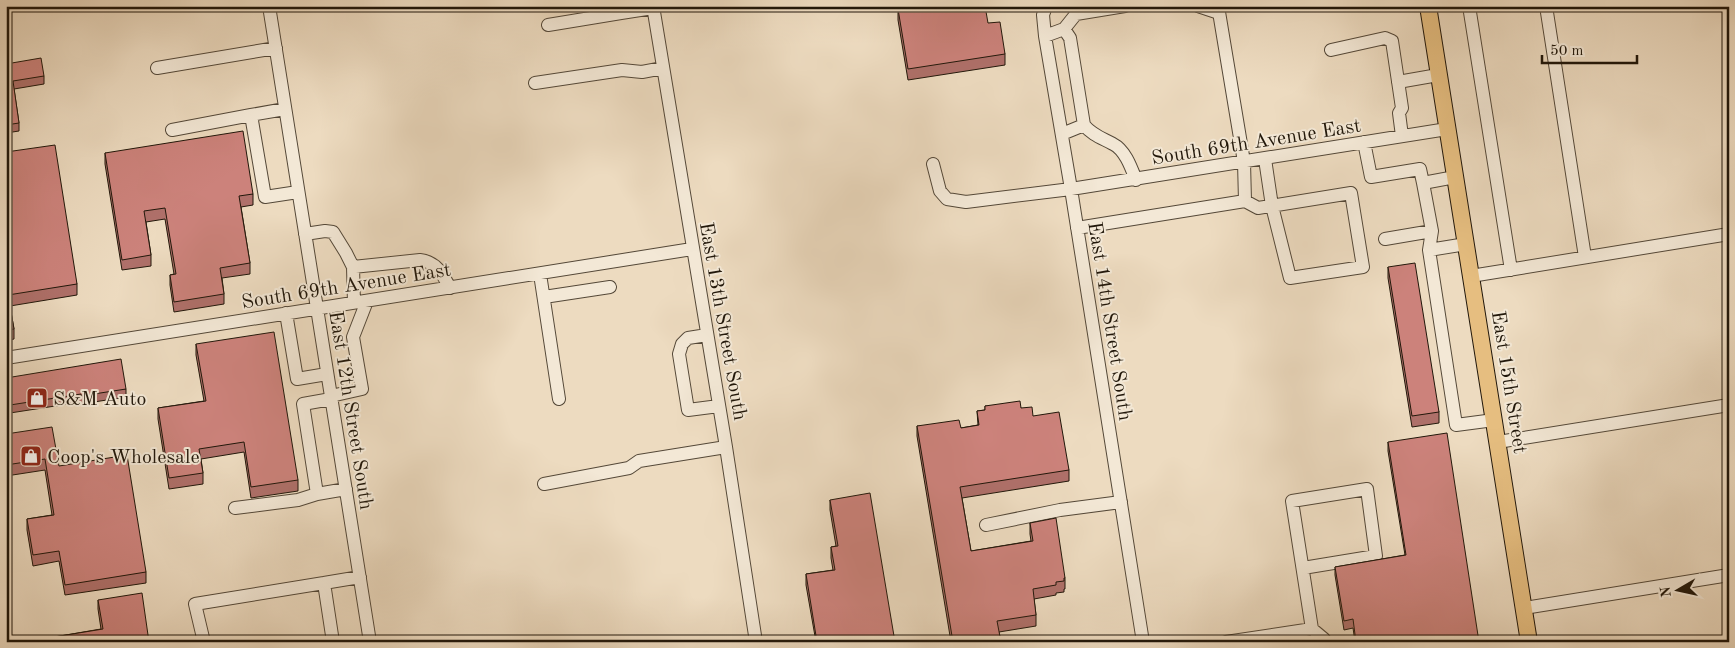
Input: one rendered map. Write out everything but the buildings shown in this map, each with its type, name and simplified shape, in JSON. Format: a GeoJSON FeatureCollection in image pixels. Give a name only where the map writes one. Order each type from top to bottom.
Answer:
{"type":"FeatureCollection","features":[{"type":"Feature","properties":{"kind":"main road","name":"East 15th Street"},"geometry":{"type":"LineString","coordinates":[[1428,6],[1530,642]]}},
{"type":"Feature","properties":{"kind":"street","name":"East 12th Street South"},"geometry":{"type":"LineString","coordinates":[[269,6],[370,642]]}},
{"type":"Feature","properties":{"kind":"street","name":"East 14th Street South"},"geometry":{"type":"LineString","coordinates":[[1046,6],[1043,15],[1045,36],[1143,642]]}},
{"type":"Feature","properties":{"kind":"street"},"geometry":{"type":"LineString","coordinates":[[1045,36],[1064,30],[1076,14],[1125,6]]}},
{"type":"Feature","properties":{"kind":"street"},"geometry":{"type":"LineString","coordinates":[[1198,6],[1218,10],[1244,162],[1245,201]]}},
{"type":"Feature","properties":{"kind":"street"},"geometry":{"type":"LineString","coordinates":[[1470,6],[1511,270]]}},
{"type":"Feature","properties":{"kind":"street"},"geometry":{"type":"LineString","coordinates":[[1546,6],[1585,257]]}},
{"type":"Feature","properties":{"kind":"street"},"geometry":{"type":"LineString","coordinates":[[548,25],[621,9],[653,7]]}},
{"type":"Feature","properties":{"kind":"street","name":"East 13th Street South"},"geometry":{"type":"LineString","coordinates":[[653,7],[726,447],[756,642]]}},
{"type":"Feature","properties":{"kind":"street"},"geometry":{"type":"LineString","coordinates":[[1064,30],[1070,38],[1084,125],[1089,131],[1116,145],[1130,163],[1136,180]]}},
{"type":"Feature","properties":{"kind":"street"},"geometry":{"type":"LineString","coordinates":[[1331,50],[1386,38],[1392,41],[1402,108],[1399,113],[1402,136]]}},
{"type":"Feature","properties":{"kind":"street"},"geometry":{"type":"LineString","coordinates":[[157,68],[276,48]]}},
{"type":"Feature","properties":{"kind":"street"},"geometry":{"type":"LineString","coordinates":[[535,83],[622,70],[642,72],[663,68]]}},
{"type":"Feature","properties":{"kind":"street"},"geometry":{"type":"LineString","coordinates":[[1398,82],[1438,75]]}},
{"type":"Feature","properties":{"kind":"street"},"geometry":{"type":"LineString","coordinates":[[172,130],[285,110]]}},
{"type":"Feature","properties":{"kind":"street"},"geometry":{"type":"LineString","coordinates":[[251,115],[265,197],[298,192]]}},
{"type":"Feature","properties":{"kind":"street"},"geometry":{"type":"LineString","coordinates":[[1062,134],[1084,125]]}},
{"type":"Feature","properties":{"kind":"street","name":"South 69th Avenue East"},"geometry":{"type":"LineString","coordinates":[[933,164],[940,192],[947,199],[966,202],[1136,180],[1447,129]]}},
{"type":"Feature","properties":{"kind":"street"},"geometry":{"type":"LineString","coordinates":[[1364,142],[1371,177],[1420,169],[1432,231],[1429,250],[1456,426],[1494,420]]}},
{"type":"Feature","properties":{"kind":"street"},"geometry":{"type":"LineString","coordinates":[[1077,228],[1245,201],[1258,208],[1272,206],[1350,194],[1363,267],[1290,278],[1272,206],[1265,159]]}},
{"type":"Feature","properties":{"kind":"street"},"geometry":{"type":"LineString","coordinates":[[1423,183],[1455,177]]}},
{"type":"Feature","properties":{"kind":"street"},"geometry":{"type":"LineString","coordinates":[[305,234],[325,231],[333,232],[353,267],[360,302],[354,337],[362,390],[302,404],[317,494]]}},
{"type":"Feature","properties":{"kind":"street"},"geometry":{"type":"LineString","coordinates":[[1384,239],[1432,231]]}},
{"type":"Feature","properties":{"kind":"street"},"geometry":{"type":"LineString","coordinates":[[1471,276],[1729,234]]}},
{"type":"Feature","properties":{"kind":"street"},"geometry":{"type":"LineString","coordinates":[[1429,250],[1466,244]]}},
{"type":"Feature","properties":{"kind":"street","name":"South 69th Avenue East"},"geometry":{"type":"LineString","coordinates":[[6,358],[692,249]]}},
{"type":"Feature","properties":{"kind":"street"},"geometry":{"type":"LineString","coordinates":[[353,267],[420,260],[428,261],[440,270],[450,288]]}},
{"type":"Feature","properties":{"kind":"street"},"geometry":{"type":"LineString","coordinates":[[540,274],[559,399]]}},
{"type":"Feature","properties":{"kind":"street"},"geometry":{"type":"LineString","coordinates":[[544,297],[610,286]]}},
{"type":"Feature","properties":{"kind":"street"},"geometry":{"type":"LineString","coordinates":[[286,313],[297,379],[327,374]]}},
{"type":"Feature","properties":{"kind":"street"},"geometry":{"type":"LineString","coordinates":[[707,335],[688,338],[682,344],[680,354],[688,410],[719,406]]}},
{"type":"Feature","properties":{"kind":"street"},"geometry":{"type":"LineString","coordinates":[[1498,442],[1729,405]]}},
{"type":"Feature","properties":{"kind":"street"},"geometry":{"type":"LineString","coordinates":[[544,484],[629,468],[639,461],[726,447]]}},
{"type":"Feature","properties":{"kind":"street"},"geometry":{"type":"LineString","coordinates":[[1303,568],[1376,556],[1366,488],[1292,501],[1312,630]]}},
{"type":"Feature","properties":{"kind":"street"},"geometry":{"type":"LineString","coordinates":[[235,508],[298,500],[317,494],[346,489]]}},
{"type":"Feature","properties":{"kind":"street"},"geometry":{"type":"LineString","coordinates":[[986,525],[1060,510],[1121,502]]}},
{"type":"Feature","properties":{"kind":"street"},"geometry":{"type":"LineString","coordinates":[[1524,608],[1729,575]]}},
{"type":"Feature","properties":{"kind":"street"},"geometry":{"type":"LineString","coordinates":[[204,642],[195,604],[360,577]]}},
{"type":"Feature","properties":{"kind":"street"},"geometry":{"type":"LineString","coordinates":[[324,583],[333,642]]}},
{"type":"Feature","properties":{"kind":"street"},"geometry":{"type":"LineString","coordinates":[[1226,642],[1312,630],[1324,638],[1324,642]]}},
{"type":"Feature","properties":{"kind":"place","name":"S&M Auto"},"geometry":{"type":"Point","coordinates":[37,398]}},
{"type":"Feature","properties":{"kind":"place","name":"Coop's Wholesale"},"geometry":{"type":"Point","coordinates":[31,456]}}]}
